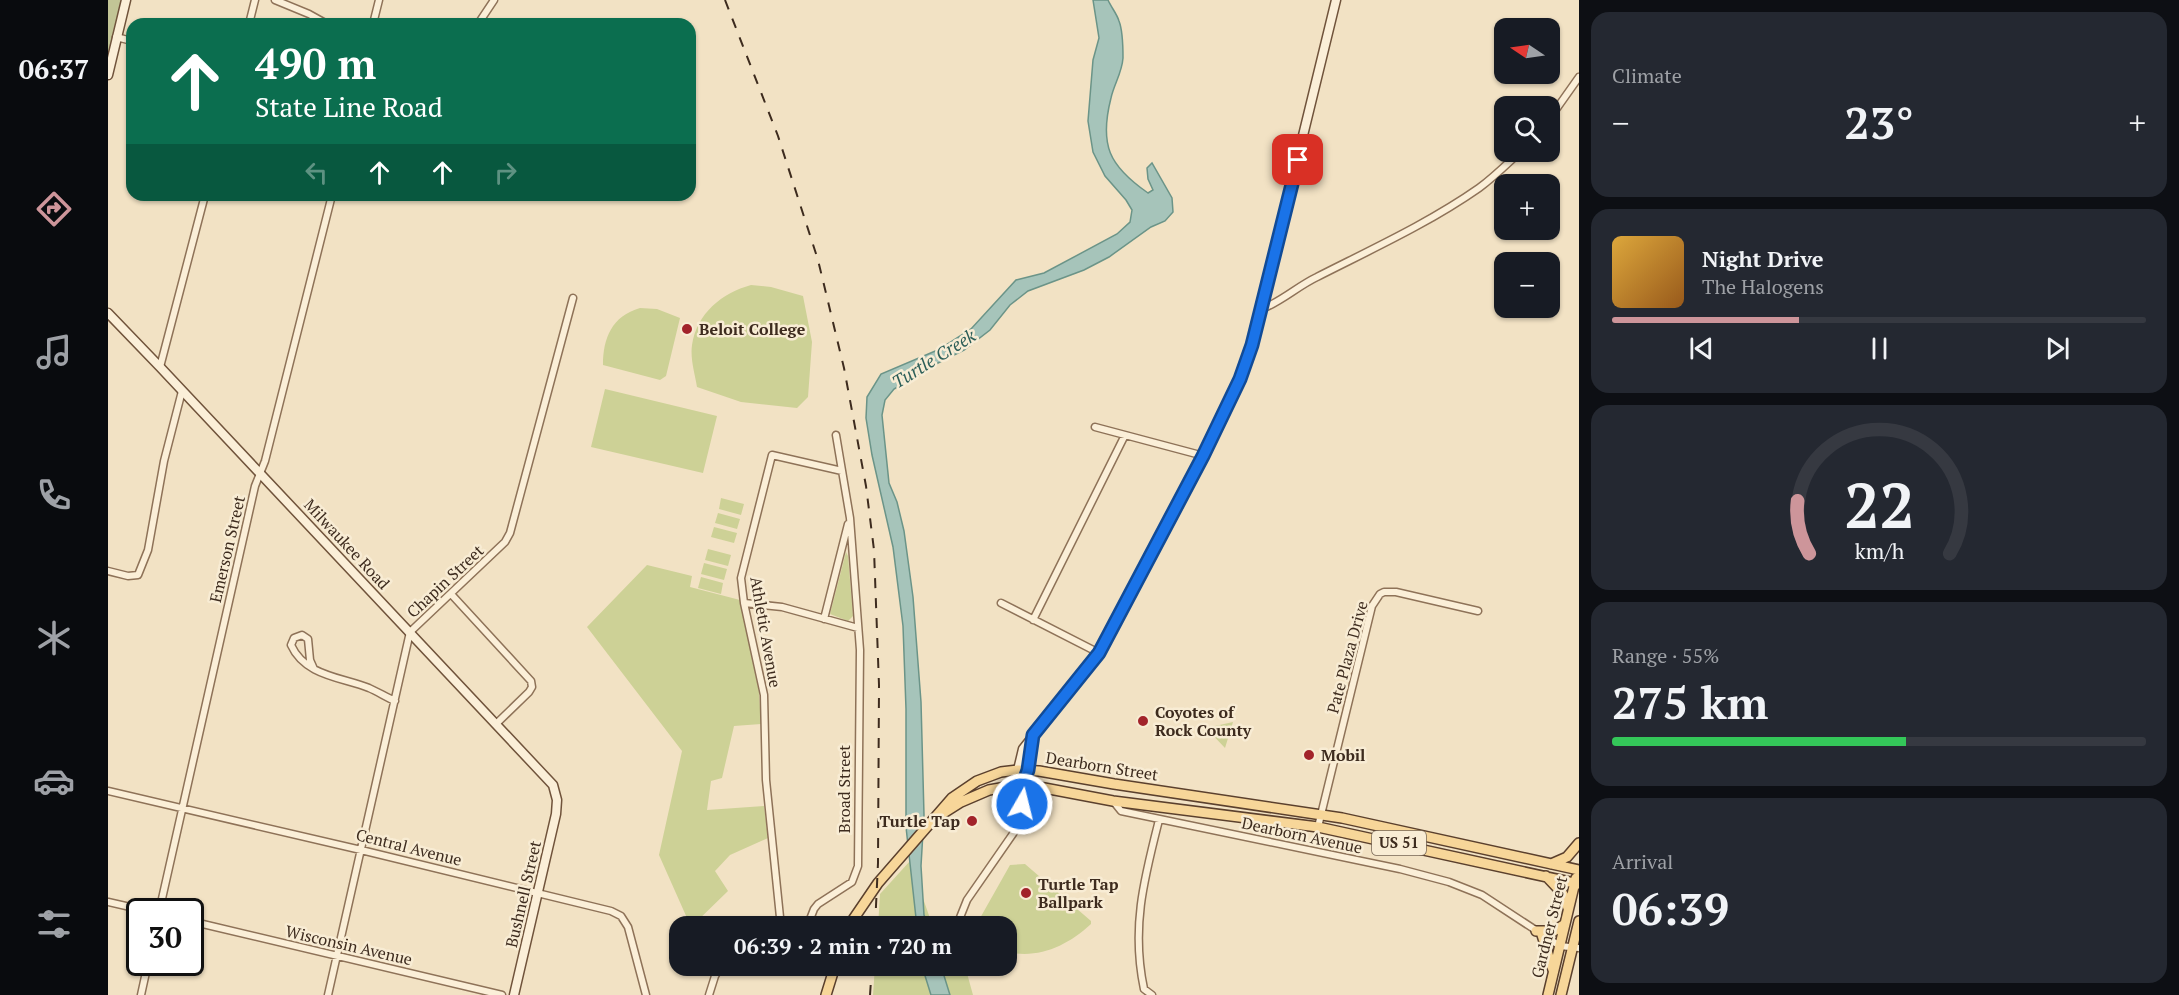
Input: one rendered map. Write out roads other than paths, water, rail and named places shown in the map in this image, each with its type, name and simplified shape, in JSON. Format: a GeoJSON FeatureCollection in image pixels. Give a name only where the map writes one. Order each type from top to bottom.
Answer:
{"type":"FeatureCollection","features":[{"type":"Feature","properties":{"kind":"main road","name":"Dearborn Street"},"geometry":{"type":"LineString","coordinates":[[933,821],[952,798],[977,781],[1001,772],[1023,770],[1321,814]]}},
{"type":"Feature","properties":{"kind":"main road","name":"Dearborn Street"},"geometry":{"type":"LineString","coordinates":[[933,821],[961,802],[989,790],[1023,784],[1113,801],[1318,828]]}},
{"type":"Feature","properties":{"kind":"main road","name":"US 51"},"geometry":{"type":"LineString","coordinates":[[1321,814],[1551,864]]}},
{"type":"Feature","properties":{"kind":"main road","name":"US 51"},"geometry":{"type":"LineString","coordinates":[[856,916],[878,883],[933,821]]}},
{"type":"Feature","properties":{"kind":"main road","name":"US 51"},"geometry":{"type":"LineString","coordinates":[[1318,828],[1577,883]]}},
{"type":"Feature","properties":{"kind":"main road"},"geometry":{"type":"LineString","coordinates":[[1551,864],[1567,857],[1579,843]]}},
{"type":"Feature","properties":{"kind":"main road"},"geometry":{"type":"LineString","coordinates":[[1551,864],[1579,869]]}},
{"type":"Feature","properties":{"kind":"main road","name":"Gardner Street"},"geometry":{"type":"LineString","coordinates":[[1548,995],[1579,869]]}},
{"type":"Feature","properties":{"kind":"main road"},"geometry":{"type":"LineString","coordinates":[[1546,876],[1563,894],[1569,909]]}},
{"type":"Feature","properties":{"kind":"main road","name":"Gardner Street"},"geometry":{"type":"LineString","coordinates":[[1561,995],[1576,948],[1579,921]]}},
{"type":"Feature","properties":{"kind":"main road"},"geometry":{"type":"LineString","coordinates":[[1553,972],[1539,933],[1554,931],[1565,924]]}},
{"type":"Feature","properties":{"kind":"main road"},"geometry":{"type":"LineString","coordinates":[[826,995],[832,976]]}},
{"type":"Feature","properties":{"kind":"street"},"geometry":{"type":"LineString","coordinates":[[108,75],[126,0]]}},
{"type":"Feature","properties":{"kind":"street"},"geometry":{"type":"LineString","coordinates":[[250,18],[255,0]]}},
{"type":"Feature","properties":{"kind":"street"},"geometry":{"type":"LineString","coordinates":[[275,0],[316,18]]}},
{"type":"Feature","properties":{"kind":"street"},"geometry":{"type":"LineString","coordinates":[[375,18],[380,0]]}},
{"type":"Feature","properties":{"kind":"street"},"geometry":{"type":"LineString","coordinates":[[482,18],[494,0]]}},
{"type":"Feature","properties":{"kind":"street"},"geometry":{"type":"LineString","coordinates":[[961,916],[967,900],[1017,828],[1023,797],[1023,770],[1033,735],[1099,653],[1203,456],[1240,379],[1262,309],[1336,0]]}},
{"type":"Feature","properties":{"kind":"street"},"geometry":{"type":"LineString","coordinates":[[116,37],[126,40]]}},
{"type":"Feature","properties":{"kind":"street"},"geometry":{"type":"LineString","coordinates":[[1560,104],[1579,77]]}},
{"type":"Feature","properties":{"kind":"street"},"geometry":{"type":"LineString","coordinates":[[1262,309],[1279,301],[1314,278],[1431,217],[1478,188],[1508,162]]}},
{"type":"Feature","properties":{"kind":"street"},"geometry":{"type":"LineString","coordinates":[[160,366],[203,201]]}},
{"type":"Feature","properties":{"kind":"street","name":"Emerson Street"},"geometry":{"type":"LineString","coordinates":[[162,898],[255,486],[261,474],[330,201]]}},
{"type":"Feature","properties":{"kind":"street","name":"Chapin Street"},"geometry":{"type":"LineString","coordinates":[[328,995],[410,632],[505,542],[510,532],[573,298]]}},
{"type":"Feature","properties":{"kind":"street","name":"Milwaukee Road"},"geometry":{"type":"LineString","coordinates":[[108,313],[547,776],[553,785],[557,800]]}},
{"type":"Feature","properties":{"kind":"street"},"geometry":{"type":"LineString","coordinates":[[108,572],[128,576],[138,575],[148,550],[164,461],[182,391]]}},
{"type":"Feature","properties":{"kind":"street"},"geometry":{"type":"LineString","coordinates":[[1095,427],[1203,456]]}},
{"type":"Feature","properties":{"kind":"street"},"geometry":{"type":"LineString","coordinates":[[836,435],[842,471]]}},
{"type":"Feature","properties":{"kind":"street"},"geometry":{"type":"LineString","coordinates":[[1033,620],[1125,435]]}},
{"type":"Feature","properties":{"kind":"street","name":"Athletic Avenue"},"geometry":{"type":"LineString","coordinates":[[780,916],[766,780],[764,695],[744,603],[742,567],[772,454],[842,471]]}},
{"type":"Feature","properties":{"kind":"street","name":"Broad Street"},"geometry":{"type":"LineString","coordinates":[[811,916],[818,904],[852,882],[857,872],[860,798],[858,628],[850,518],[842,471]]}},
{"type":"Feature","properties":{"kind":"street"},"geometry":{"type":"LineString","coordinates":[[824,619],[850,518]]}},
{"type":"Feature","properties":{"kind":"street","name":"Pate Plaza Drive"},"geometry":{"type":"LineString","coordinates":[[1318,828],[1372,606],[1376,598],[1384,592],[1396,592],[1478,611]]}},
{"type":"Feature","properties":{"kind":"street"},"geometry":{"type":"LineString","coordinates":[[451,594],[527,675],[532,684],[529,692],[496,724]]}},
{"type":"Feature","properties":{"kind":"street"},"geometry":{"type":"LineString","coordinates":[[744,603],[782,607],[858,628]]}},
{"type":"Feature","properties":{"kind":"street"},"geometry":{"type":"LineString","coordinates":[[1001,603],[1099,653]]}},
{"type":"Feature","properties":{"kind":"street"},"geometry":{"type":"LineString","coordinates":[[314,669],[310,660],[308,639],[302,635],[294,638],[292,649],[314,669],[320,673],[369,688],[395,701]]}},
{"type":"Feature","properties":{"kind":"street","name":"Central Avenue"},"geometry":{"type":"LineString","coordinates":[[108,791],[612,911],[621,916],[628,927],[646,995]]}},
{"type":"Feature","properties":{"kind":"street","name":"Bushnell Street"},"geometry":{"type":"LineString","coordinates":[[514,995],[555,822],[557,800]]}},
{"type":"Feature","properties":{"kind":"street","name":"Dearborn Avenue"},"geometry":{"type":"LineString","coordinates":[[1113,801],[1121,811],[1357,860],[1449,882],[1482,894],[1560,946],[1576,948]]}},
{"type":"Feature","properties":{"kind":"street"},"geometry":{"type":"LineString","coordinates":[[1152,995],[1144,989],[1137,932],[1146,873],[1159,820]]}},
{"type":"Feature","properties":{"kind":"street"},"geometry":{"type":"LineString","coordinates":[[108,902],[126,906]]}},
{"type":"Feature","properties":{"kind":"street","name":"Wisconsin Avenue"},"geometry":{"type":"LineString","coordinates":[[204,924],[502,995]]}},
{"type":"Feature","properties":{"kind":"street"},"geometry":{"type":"LineString","coordinates":[[141,995],[145,976]]}},
{"type":"Feature","properties":{"kind":"street"},"geometry":{"type":"LineString","coordinates":[[709,995],[715,976]]}},
{"type":"Feature","properties":{"kind":"water","name":"Turtle Creek"},"geometry":{"type":"Polygon","coordinates":[[[1093,0],[1108,0],[1120,25],[1123,54],[1120,74],[1112,93],[1106,129],[1110,153],[1124,173],[1148,193],[1153,190],[1148,179],[1147,168],[1152,163],[1172,198],[1173,212],[1165,221],[1151,227],[1109,257],[1084,270],[1028,291],[1010,305],[990,330],[964,350],[894,389],[885,400],[882,415],[889,483],[897,502],[904,531],[913,597],[921,702],[924,815],[921,866],[924,916],[916,916],[906,827],[903,626],[893,547],[866,418],[867,397],[881,374],[940,349],[971,329],[1016,280],[1044,273],[1117,234],[1130,222],[1132,210],[1105,176],[1093,152],[1088,121],[1093,60],[1099,38],[1093,0]]]}},
{"type":"Feature","properties":{"kind":"water"},"geometry":{"type":"Polygon","coordinates":[[[925,976],[944,976],[950,995],[931,995],[925,976]]]}},
{"type":"Feature","properties":{"kind":"railway"},"geometry":{"type":"LineString","coordinates":[[725,0],[778,136],[818,260],[844,368],[866,486],[874,550],[879,685],[876,916]]}},
{"type":"Feature","properties":{"kind":"railway"},"geometry":{"type":"LineString","coordinates":[[870,995],[871,976]]}},
{"type":"Feature","properties":{"kind":"place","name":"Beloit College"},"geometry":{"type":"Point","coordinates":[687,329]}},
{"type":"Feature","properties":{"kind":"place","name":"Coyotes of Rock County"},"geometry":{"type":"Point","coordinates":[1143,721]}},
{"type":"Feature","properties":{"kind":"place","name":"Mobil"},"geometry":{"type":"Point","coordinates":[1309,755]}},
{"type":"Feature","properties":{"kind":"place","name":"Turtle Tap"},"geometry":{"type":"Point","coordinates":[972,821]}},
{"type":"Feature","properties":{"kind":"place","name":"Turtle Tap Ballpark"},"geometry":{"type":"Point","coordinates":[1026,893]}}]}
